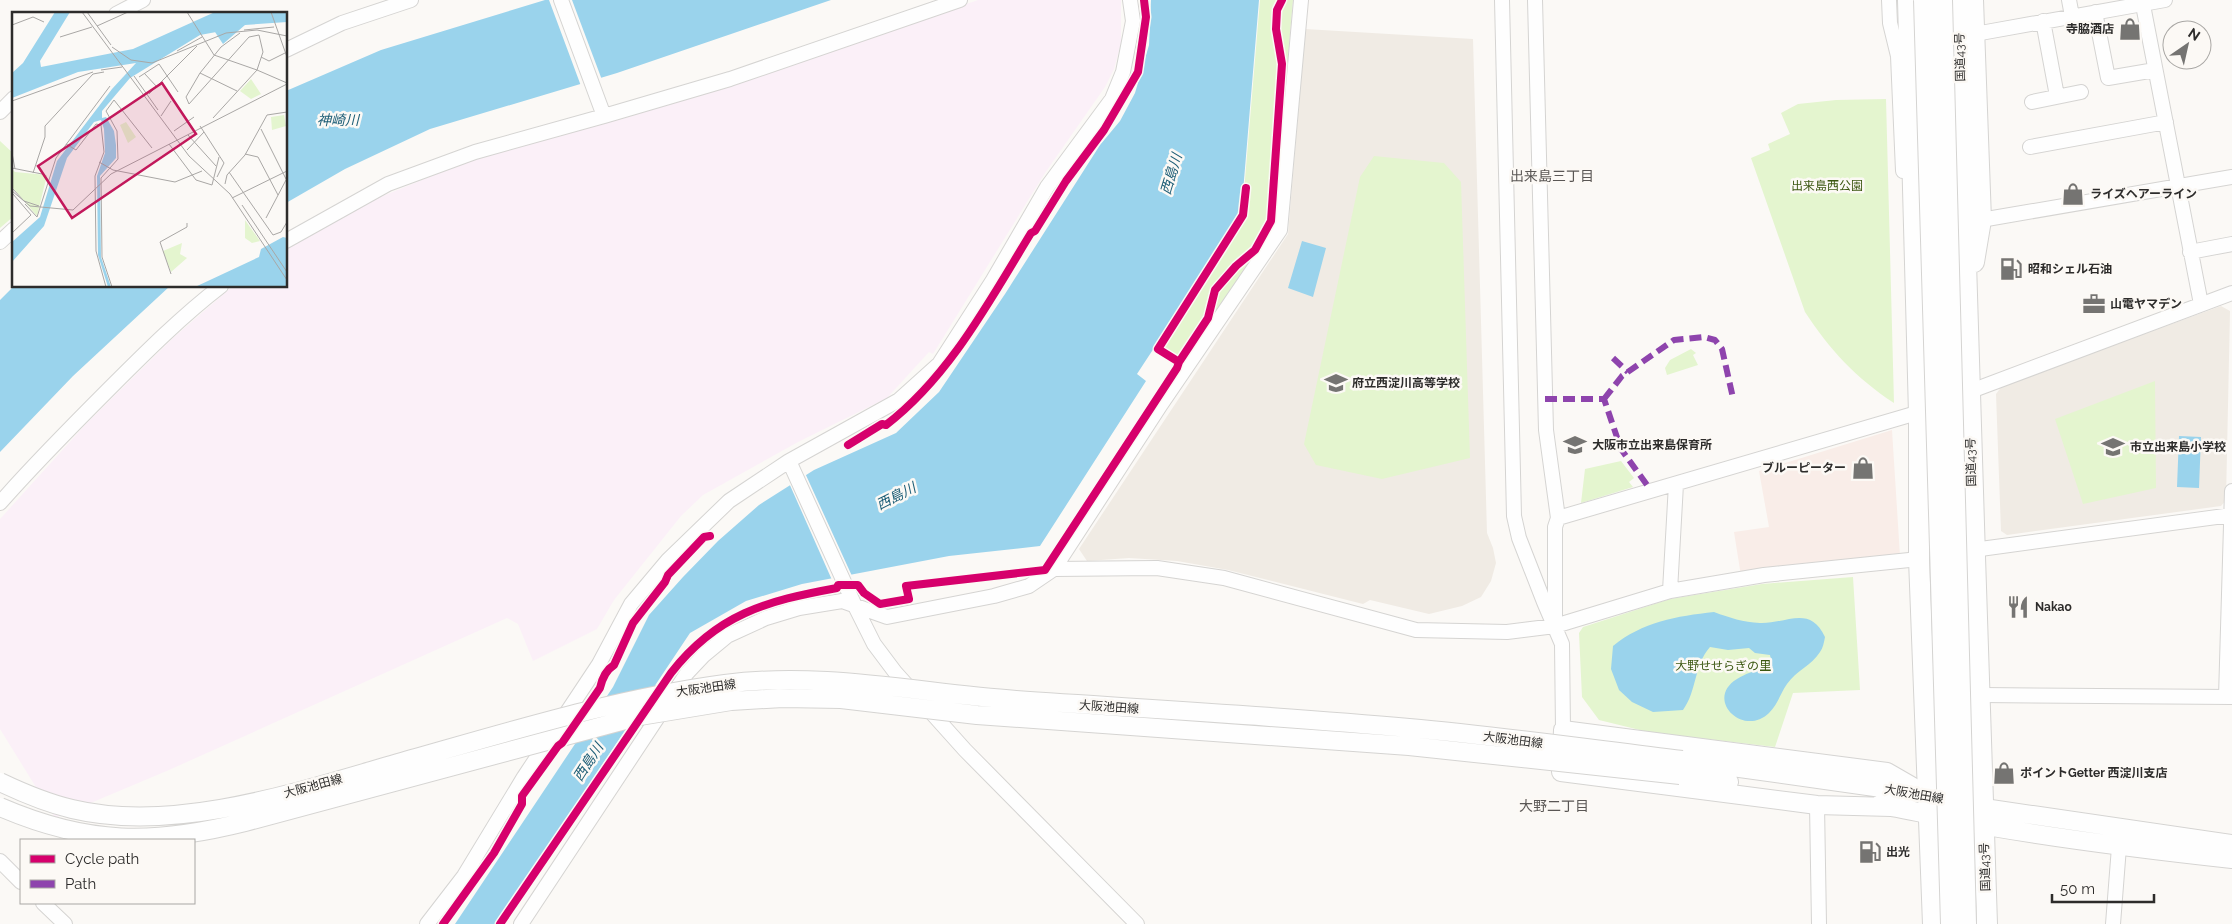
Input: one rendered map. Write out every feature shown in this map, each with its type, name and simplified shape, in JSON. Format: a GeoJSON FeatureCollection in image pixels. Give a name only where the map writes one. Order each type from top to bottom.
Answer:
{"type":"FeatureCollection","features":[{"type":"Feature","properties":{"kind":"highway"},"geometry":{"type":"LineString","coordinates":[[1908,0],[1919,414],[1920,559],[1933,924]]}},
{"type":"Feature","properties":{"kind":"highway"},"geometry":{"type":"LineString","coordinates":[[1924,0],[1951,924]]}},
{"type":"Feature","properties":{"kind":"highway","name":"国道43号"},"geometry":{"type":"LineString","coordinates":[[1942,0],[1966,924]]}},
{"type":"Feature","properties":{"kind":"highway","name":"国道43号"},"geometry":{"type":"LineString","coordinates":[[1958,0],[1973,550],[1981,695],[1987,924]]}},
{"type":"Feature","properties":{"kind":"highway"},"geometry":{"type":"LineString","coordinates":[[1967,302],[1981,220],[1974,0]]}},
{"type":"Feature","properties":{"kind":"main road","name":"大阪池田線"},"geometry":{"type":"LineString","coordinates":[[0,782],[49,802],[93,813],[140,816],[191,812],[282,795],[637,699],[729,684],[783,681],[842,681],[978,697],[1411,728],[1928,804],[2119,847],[2232,859]]}},
{"type":"Feature","properties":{"kind":"main road","name":"大阪池田線"},"geometry":{"type":"LineString","coordinates":[[0,807],[47,826],[96,836],[145,839],[182,836],[245,822],[640,716],[730,701],[783,698],[841,699],[977,715],[1681,767],[1891,807],[1928,804]]}},
{"type":"Feature","properties":{"kind":"main road"},"geometry":{"type":"LineString","coordinates":[[1891,807],[1816,805],[1561,772],[1563,730],[1887,772],[1928,804]]}},
{"type":"Feature","properties":{"kind":"main road","name":"大阪池田線"},"geometry":{"type":"LineString","coordinates":[[1984,817],[2232,844]]}},
{"type":"Feature","properties":{"kind":"street"},"geometry":{"type":"LineString","coordinates":[[120,12],[143,0]]}},
{"type":"Feature","properties":{"kind":"street"},"geometry":{"type":"LineString","coordinates":[[288,49],[342,23],[411,0]]}},
{"type":"Feature","properties":{"kind":"street"},"geometry":{"type":"LineString","coordinates":[[561,0],[603,111]]}},
{"type":"Feature","properties":{"kind":"street"},"geometry":{"type":"LineString","coordinates":[[288,240],[388,184],[475,152],[603,111],[730,79],[960,0]]}},
{"type":"Feature","properties":{"kind":"street"},"geometry":{"type":"LineString","coordinates":[[427,924],[464,876],[524,777],[599,664],[631,604],[668,560],[729,501],[791,466],[899,400],[939,364],[993,280],[1046,187],[1112,99],[1123,72],[1133,21],[1130,0]]}},
{"type":"Feature","properties":{"kind":"street"},"geometry":{"type":"LineString","coordinates":[[521,924],[687,673],[727,636],[766,618],[799,608],[842,601],[887,617],[994,596],[1029,586],[1054,569],[1155,414],[1280,230],[1301,0]]}},
{"type":"Feature","properties":{"kind":"street"},"geometry":{"type":"LineString","coordinates":[[1502,0],[1514,516],[1519,538],[1562,644],[1563,730]]}},
{"type":"Feature","properties":{"kind":"street"},"geometry":{"type":"LineString","coordinates":[[1535,0],[1546,430],[1558,518],[1555,527],[1555,626]]}},
{"type":"Feature","properties":{"kind":"street"},"geometry":{"type":"LineString","coordinates":[[1889,0],[1890,23],[1898,56],[1907,283],[1916,328]]}},
{"type":"Feature","properties":{"kind":"street"},"geometry":{"type":"LineString","coordinates":[[2069,0],[2072,16]]}},
{"type":"Feature","properties":{"kind":"street"},"geometry":{"type":"LineString","coordinates":[[1975,34],[2143,2],[2165,0]]}},
{"type":"Feature","properties":{"kind":"street"},"geometry":{"type":"LineString","coordinates":[[2143,2],[2201,304]]}},
{"type":"Feature","properties":{"kind":"street"},"geometry":{"type":"LineString","coordinates":[[2096,12],[2108,78],[2155,70]]}},
{"type":"Feature","properties":{"kind":"street"},"geometry":{"type":"LineString","coordinates":[[2043,22],[2056,96]]}},
{"type":"Feature","properties":{"kind":"street"},"geometry":{"type":"LineString","coordinates":[[2032,102],[2081,92]]}},
{"type":"Feature","properties":{"kind":"street"},"geometry":{"type":"LineString","coordinates":[[0,112],[12,100]]}},
{"type":"Feature","properties":{"kind":"street"},"geometry":{"type":"LineString","coordinates":[[2030,146],[2166,122]]}},
{"type":"Feature","properties":{"kind":"street"},"geometry":{"type":"LineString","coordinates":[[1981,220],[2232,177]]}},
{"type":"Feature","properties":{"kind":"street"},"geometry":{"type":"LineString","coordinates":[[0,242],[12,231]]}},
{"type":"Feature","properties":{"kind":"street"},"geometry":{"type":"LineString","coordinates":[[2190,252],[2232,244]]}},
{"type":"Feature","properties":{"kind":"street"},"geometry":{"type":"LineString","coordinates":[[0,503],[33,466],[139,360],[218,288]]}},
{"type":"Feature","properties":{"kind":"street"},"geometry":{"type":"LineString","coordinates":[[1558,518],[1676,484],[1714,470],[1919,414],[1970,391],[2232,292]]}},
{"type":"Feature","properties":{"kind":"street"},"geometry":{"type":"LineString","coordinates":[[791,466],[842,579],[874,644],[895,672],[965,750],[1136,924]]}},
{"type":"Feature","properties":{"kind":"street"},"geometry":{"type":"LineString","coordinates":[[1670,591],[1676,484]]}},
{"type":"Feature","properties":{"kind":"street"},"geometry":{"type":"LineString","coordinates":[[1981,695],[2229,697],[2232,491]]}},
{"type":"Feature","properties":{"kind":"street"},"geometry":{"type":"LineString","coordinates":[[1973,550],[2232,515]]}},
{"type":"Feature","properties":{"kind":"street"},"geometry":{"type":"LineString","coordinates":[[1054,569],[1157,568],[1224,578],[1416,630],[1507,632],[1555,626],[1670,591],[1764,575],[1920,559]]}},
{"type":"Feature","properties":{"kind":"street"},"geometry":{"type":"LineString","coordinates":[[1816,805],[1819,924]]}},
{"type":"Feature","properties":{"kind":"street"},"geometry":{"type":"LineString","coordinates":[[2113,924],[2119,847]]}},
{"type":"Feature","properties":{"kind":"street"},"geometry":{"type":"LineString","coordinates":[[0,861],[20,881]]}},
{"type":"Feature","properties":{"kind":"street"},"geometry":{"type":"LineString","coordinates":[[44,904],[65,924]]}},
{"type":"Feature","properties":{"kind":"shaded area"},"geometry":{"type":"Polygon","coordinates":[[[978,0],[1121,0],[1121,43],[1114,69],[1105,87],[1045,173],[933,354],[929,352],[887,398],[798,442],[703,495],[681,516],[614,600],[597,629],[533,661],[518,624],[507,618],[169,770],[55,818],[0,729],[0,519],[86,424],[173,338],[231,288],[288,288],[288,249],[373,200],[454,167],[528,142],[757,77],[978,0]]]}},
{"type":"Feature","properties":{"kind":"shaded area","name":"府立西淀川高等学校"},"geometry":{"type":"Polygon","coordinates":[[[1305,29],[1473,39],[1487,533],[1496,563],[1491,581],[1481,597],[1462,606],[1429,614],[1370,600],[1363,604],[1228,570],[1177,561],[1129,558],[1087,561],[1079,549],[1288,234],[1305,29]]]}},
{"type":"Feature","properties":{"kind":"shaded area","name":"市立出来島小学校"},"geometry":{"type":"Polygon","coordinates":[[[2221,306],[2230,311],[2226,500],[2221,506],[2007,535],[2001,531],[1996,394],[2002,386],[2221,306]]]}},
{"type":"Feature","properties":{"kind":"shaded area"},"geometry":{"type":"Polygon","coordinates":[[[1892,430],[1900,556],[1741,576],[1734,532],[1769,527],[1759,471],[1892,430]]]}},
{"type":"Feature","properties":{"kind":"green space"},"geometry":{"type":"Polygon","coordinates":[[[1260,0],[1293,0],[1273,229],[1183,366],[1155,348],[1236,224],[1243,203],[1260,0]]]}},
{"type":"Feature","properties":{"kind":"green space","name":"出来島西公園"},"geometry":{"type":"Polygon","coordinates":[[[1886,99],[1894,403],[1868,384],[1834,351],[1805,312],[1751,158],[1770,150],[1768,144],[1790,134],[1781,113],[1798,104],[1836,100],[1886,99]]]}},
{"type":"Feature","properties":{"kind":"green space"},"geometry":{"type":"Polygon","coordinates":[[[0,141],[12,152],[12,218],[0,228],[0,141]]]}},
{"type":"Feature","properties":{"kind":"green space"},"geometry":{"type":"Polygon","coordinates":[[[1374,156],[1444,163],[1461,182],[1470,458],[1382,479],[1316,465],[1304,444],[1360,177],[1374,156]]]}},
{"type":"Feature","properties":{"kind":"green space"},"geometry":{"type":"Polygon","coordinates":[[[1691,349],[1696,353],[1693,355],[1698,365],[1667,375],[1665,368],[1670,360],[1691,349]]]}},
{"type":"Feature","properties":{"kind":"green space"},"geometry":{"type":"Polygon","coordinates":[[[2155,381],[2156,488],[2083,504],[2055,419],[2155,381]]]}},
{"type":"Feature","properties":{"kind":"green space"},"geometry":{"type":"Polygon","coordinates":[[[1621,461],[1634,478],[1629,482],[1633,487],[1581,503],[1585,469],[1621,461]]]}},
{"type":"Feature","properties":{"kind":"green space","name":"大野せせらぎの里"},"geometry":{"type":"Polygon","coordinates":[[[1853,577],[1860,690],[1793,693],[1775,747],[1648,732],[1599,720],[1582,697],[1579,633],[1583,627],[1670,599],[1762,584],[1853,577]]]}},
{"type":"Feature","properties":{"kind":"water","name":"神崎川"},"geometry":{"type":"Polygon","coordinates":[[[545,0],[831,0],[617,73],[430,129],[345,169],[288,202],[288,90],[381,50],[545,0]]]}},
{"type":"Feature","properties":{"kind":"water","name":"西島川"},"geometry":{"type":"Polygon","coordinates":[[[1151,0],[1259,0],[1242,204],[1235,224],[1137,374],[1146,381],[1040,546],[949,556],[802,584],[746,601],[690,633],[496,924],[455,924],[613,687],[649,615],[683,577],[718,541],[759,505],[814,470],[896,433],[939,392],[1005,294],[1100,145],[1120,121],[1135,93],[1149,45],[1151,0]]]}},
{"type":"Feature","properties":{"kind":"water"},"geometry":{"type":"Polygon","coordinates":[[[1302,241],[1326,248],[1313,297],[1288,288],[1302,241]]]}},
{"type":"Feature","properties":{"kind":"water"},"geometry":{"type":"Polygon","coordinates":[[[12,288],[168,288],[73,376],[0,452],[0,300],[12,288]]]}},
{"type":"Feature","properties":{"kind":"water"},"geometry":{"type":"Polygon","coordinates":[[[2179,436],[2201,437],[2199,488],[2177,487],[2179,436]]]}},
{"type":"Feature","properties":{"kind":"water"},"geometry":{"type":"Polygon","coordinates":[[[1714,612],[1748,622],[1760,623],[1805,618],[1819,627],[1825,637],[1823,645],[1817,657],[1787,684],[1772,710],[1759,720],[1748,721],[1739,719],[1731,713],[1726,705],[1724,696],[1728,687],[1737,679],[1751,672],[1765,671],[1771,660],[1770,655],[1755,653],[1749,648],[1728,650],[1710,647],[1701,662],[1688,703],[1683,710],[1653,712],[1632,702],[1619,690],[1611,669],[1613,646],[1636,631],[1648,626],[1673,618],[1714,612]]]}},
{"type":"Feature","properties":{"kind":"pier"},"geometry":{"type":"Polygon","coordinates":[[[549,0],[572,0],[602,80],[581,86],[549,0]]]}},
{"type":"Feature","properties":{"kind":"pier"},"geometry":{"type":"Polygon","coordinates":[[[805,473],[852,576],[832,580],[789,483],[805,473]]]}},
{"type":"Feature","properties":{"kind":"marked path"},"geometry":{"type":"LineString","coordinates":[[1604,399],[1622,376],[1674,340],[1704,337],[1715,340],[1722,349],[1733,398]]}},
{"type":"Feature","properties":{"kind":"marked path"},"geometry":{"type":"LineString","coordinates":[[1613,358],[1628,372]]}},
{"type":"Feature","properties":{"kind":"marked path"},"geometry":{"type":"LineString","coordinates":[[1545,399],[1604,399],[1621,449],[1647,485]]}},
{"type":"Feature","properties":{"kind":"cycle path"},"geometry":{"type":"LineString","coordinates":[[848,445],[882,424],[886,425],[909,405],[930,384],[967,336],[1031,233],[1035,231],[1066,181],[1104,130],[1138,72],[1146,17],[1144,0]]}},
{"type":"Feature","properties":{"kind":"cycle path"},"geometry":{"type":"LineString","coordinates":[[1246,188],[1243,215],[1158,349],[1179,362],[1208,318],[1215,290],[1236,266],[1255,250],[1271,221],[1282,64],[1276,29],[1277,10],[1282,0]]}},
{"type":"Feature","properties":{"kind":"cycle path"},"geometry":{"type":"LineString","coordinates":[[500,924],[671,673],[688,653],[706,637],[745,613],[765,605],[788,598],[837,588],[838,585],[858,585],[864,593],[880,604],[909,599],[906,586],[1045,570],[1177,368],[1179,362]]}},
{"type":"Feature","properties":{"kind":"cycle path"},"geometry":{"type":"LineString","coordinates":[[443,924],[494,853],[522,804],[522,796],[600,688],[605,675],[614,665],[633,623],[665,582],[668,575],[704,537],[710,536]]}},
{"type":"Feature","properties":{"kind":"place","name":"寺脇酒店"},"geometry":{"type":"Point","coordinates":[2130,29]}},
{"type":"Feature","properties":{"kind":"place","name":"ライズヘアーライン"},"geometry":{"type":"Point","coordinates":[2073,194]}},
{"type":"Feature","properties":{"kind":"place","name":"昭和シェル石油"},"geometry":{"type":"Point","coordinates":[2011,269]}},
{"type":"Feature","properties":{"kind":"place","name":"山電ヤマデン"},"geometry":{"type":"Point","coordinates":[2094,304]}},
{"type":"Feature","properties":{"kind":"place","name":"府立西淀川高等学校"},"geometry":{"type":"Point","coordinates":[1336,383]}},
{"type":"Feature","properties":{"kind":"place","name":"大阪市立出来島保育所"},"geometry":{"type":"Point","coordinates":[1575,445]}},
{"type":"Feature","properties":{"kind":"place","name":"市立出来島小学校"},"geometry":{"type":"Point","coordinates":[2113,447]}},
{"type":"Feature","properties":{"kind":"place","name":"ブルーピーター"},"geometry":{"type":"Point","coordinates":[1863,468]}},
{"type":"Feature","properties":{"kind":"place","name":"Nakao"},"geometry":{"type":"Point","coordinates":[2018,607]}},
{"type":"Feature","properties":{"kind":"place","name":"ポイントGetter 西淀川支店"},"geometry":{"type":"Point","coordinates":[2004,773]}},
{"type":"Feature","properties":{"kind":"place","name":"出光"},"geometry":{"type":"Point","coordinates":[1870,852]}},
{"type":"Feature","properties":{"kind":"district","name":"出来島三丁目"},"geometry":{"type":"Point","coordinates":[1552,176]}},
{"type":"Feature","properties":{"kind":"district","name":"大野二丁目"},"geometry":{"type":"Point","coordinates":[1554,806]}}]}
